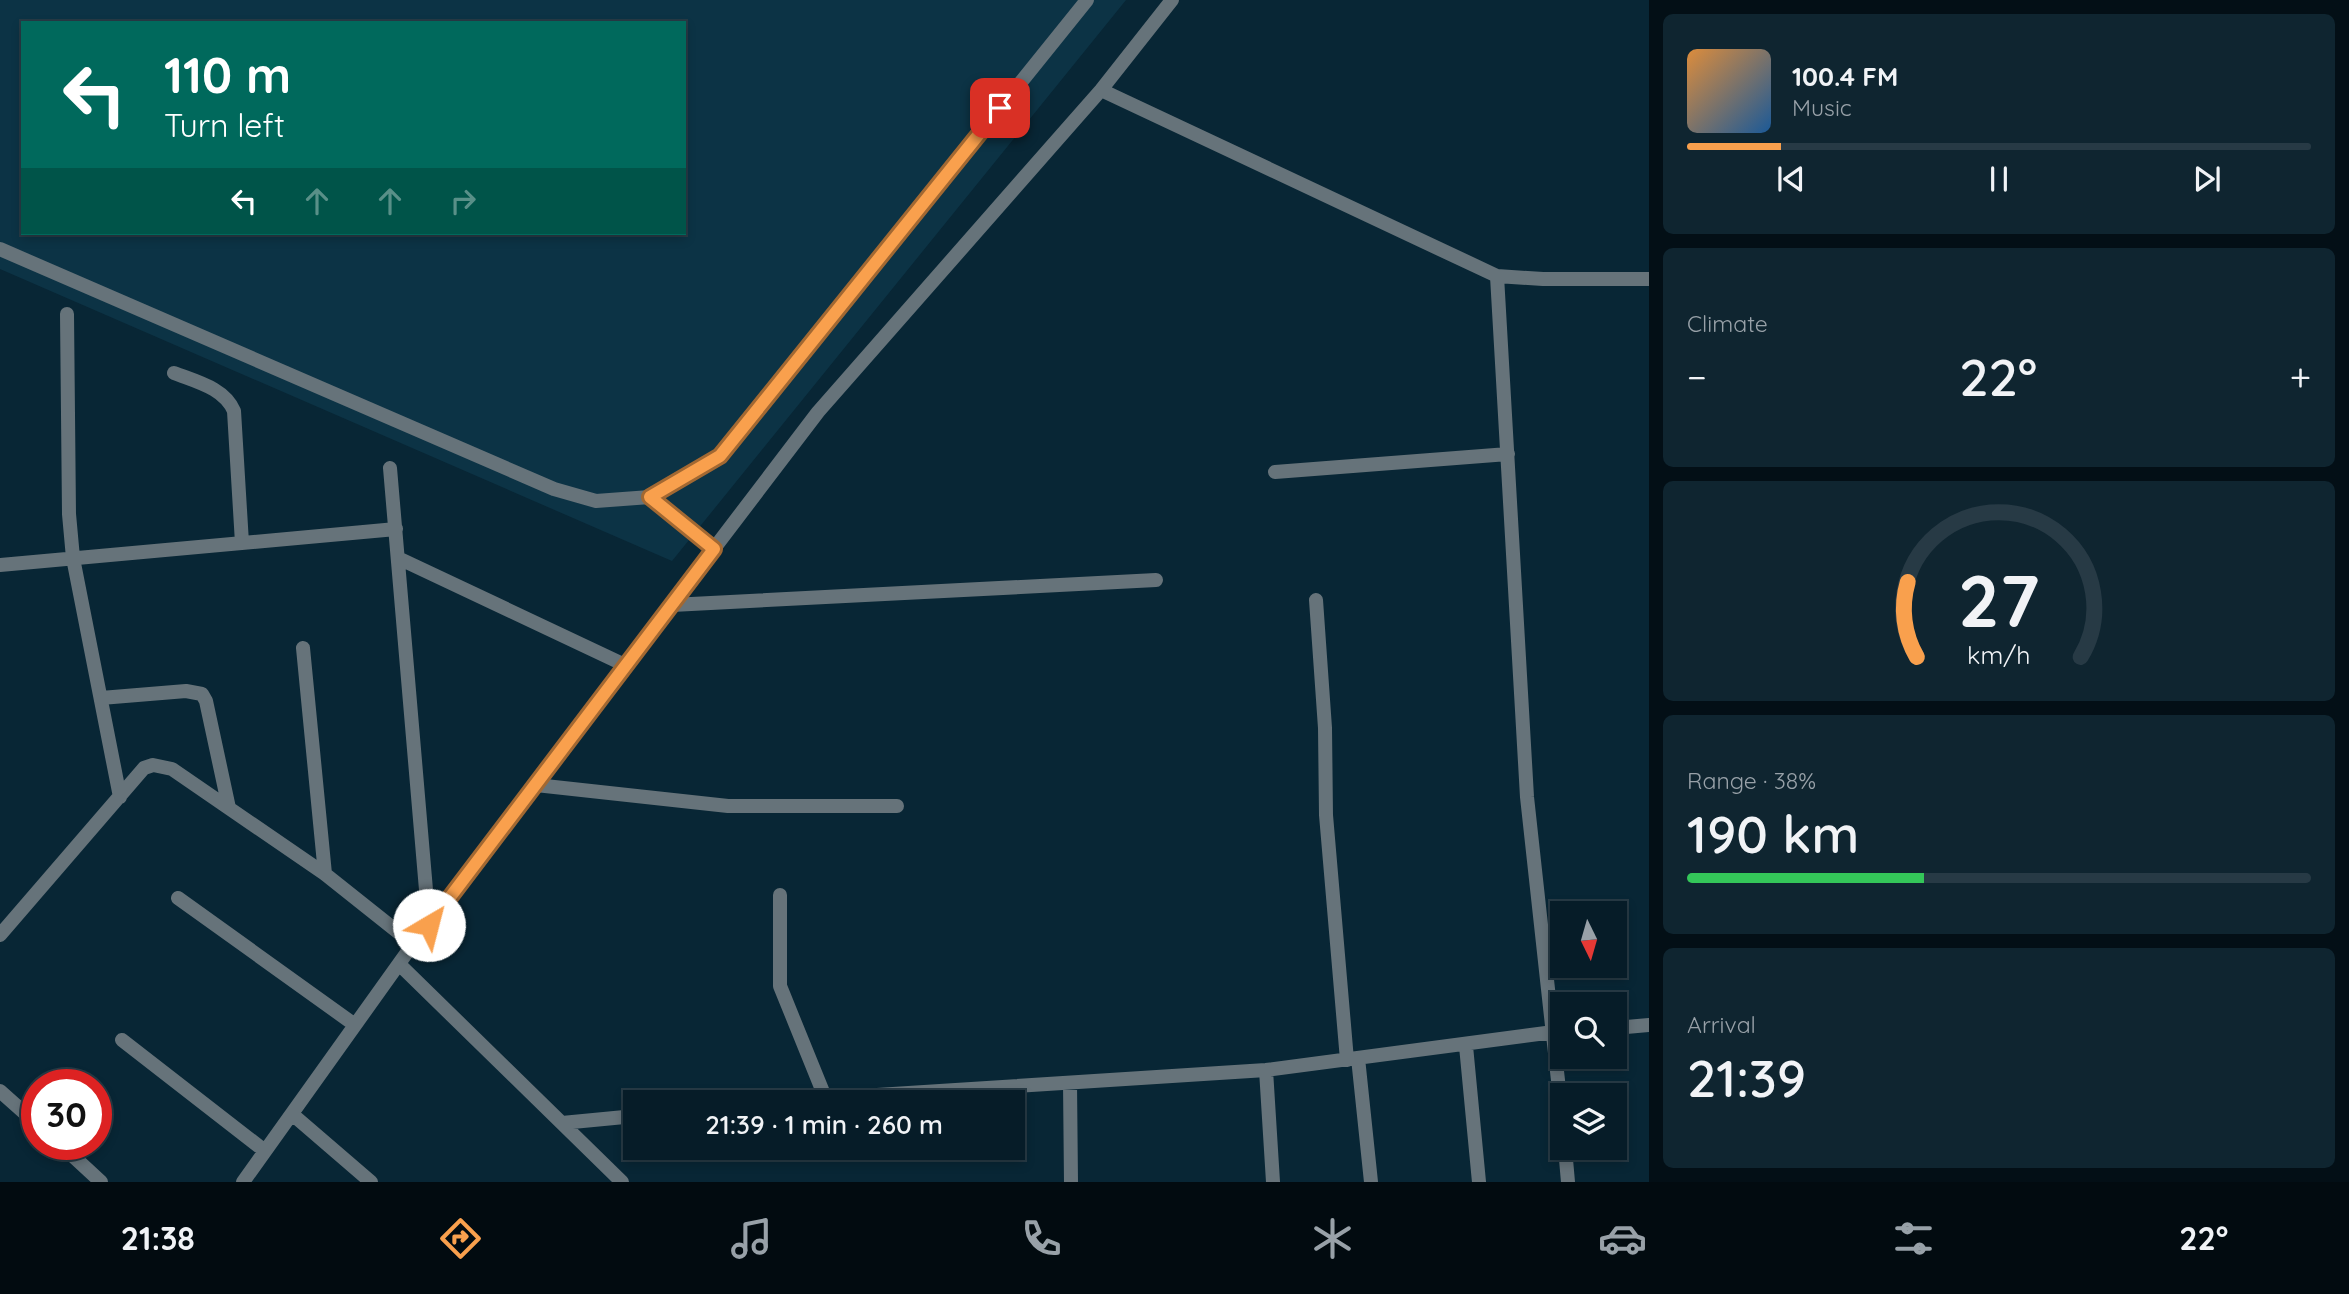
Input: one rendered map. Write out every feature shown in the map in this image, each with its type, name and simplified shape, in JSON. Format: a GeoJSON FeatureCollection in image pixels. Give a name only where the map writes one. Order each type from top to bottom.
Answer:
{"type":"FeatureCollection","features":[{"type":"Feature","properties":{"kind":"street"},"geometry":{"type":"LineString","coordinates":[[0,249],[554,489],[596,501],[650,497],[720,456],[1087,0]]}},
{"type":"Feature","properties":{"kind":"street"},"geometry":{"type":"LineString","coordinates":[[243,1182],[413,944],[818,412],[1101,90],[1172,0]]}},
{"type":"Feature","properties":{"kind":"street"},"geometry":{"type":"LineString","coordinates":[[1101,90],[1497,276],[1649,279]]}},
{"type":"Feature","properties":{"kind":"street"},"geometry":{"type":"LineString","coordinates":[[1497,276],[1527,796],[1553,992]]}},
{"type":"Feature","properties":{"kind":"street"},"geometry":{"type":"LineString","coordinates":[[67,314],[69,514],[73,558],[120,797]]}},
{"type":"Feature","properties":{"kind":"street"},"geometry":{"type":"LineString","coordinates":[[174,373],[221,392],[234,411],[242,542]]}},
{"type":"Feature","properties":{"kind":"street"},"geometry":{"type":"LineString","coordinates":[[1275,472],[1508,454]]}},
{"type":"Feature","properties":{"kind":"street"},"geometry":{"type":"LineString","coordinates":[[390,468],[429,925]]}},
{"type":"Feature","properties":{"kind":"street"},"geometry":{"type":"LineString","coordinates":[[650,497],[714,549]]}},
{"type":"Feature","properties":{"kind":"street"},"geometry":{"type":"LineString","coordinates":[[0,565],[396,529]]}},
{"type":"Feature","properties":{"kind":"street"},"geometry":{"type":"LineString","coordinates":[[398,558],[627,666]]}},
{"type":"Feature","properties":{"kind":"street"},"geometry":{"type":"LineString","coordinates":[[672,606],[1156,580]]}},
{"type":"Feature","properties":{"kind":"street"},"geometry":{"type":"LineString","coordinates":[[1315,600],[1325,729],[1326,815],[1352,1059],[1371,1182]]}},
{"type":"Feature","properties":{"kind":"street"},"geometry":{"type":"LineString","coordinates":[[303,648],[325,874]]}},
{"type":"Feature","properties":{"kind":"street"},"geometry":{"type":"LineString","coordinates":[[101,698],[186,691],[202,694],[206,701],[229,808]]}},
{"type":"Feature","properties":{"kind":"street"},"geometry":{"type":"LineString","coordinates":[[0,935],[144,768],[162,765],[325,874],[413,944]]}},
{"type":"Feature","properties":{"kind":"street"},"geometry":{"type":"LineString","coordinates":[[536,785],[729,806],[897,806]]}},
{"type":"Feature","properties":{"kind":"street"},"geometry":{"type":"LineString","coordinates":[[780,895],[780,986],[822,1090]]}},
{"type":"Feature","properties":{"kind":"street"},"geometry":{"type":"LineString","coordinates":[[178,898],[355,1025]]}},
{"type":"Feature","properties":{"kind":"street"},"geometry":{"type":"LineString","coordinates":[[399,964],[622,1182]]}},
{"type":"Feature","properties":{"kind":"street"},"geometry":{"type":"LineString","coordinates":[[1627,1027],[1649,1025]]}},
{"type":"Feature","properties":{"kind":"street"},"geometry":{"type":"LineString","coordinates":[[948,1090],[1266,1070],[1550,1033]]}},
{"type":"Feature","properties":{"kind":"street"},"geometry":{"type":"LineString","coordinates":[[122,1040],[265,1151]]}},
{"type":"Feature","properties":{"kind":"street"},"geometry":{"type":"LineString","coordinates":[[1466,1046],[1479,1182]]}},
{"type":"Feature","properties":{"kind":"street"},"geometry":{"type":"LineString","coordinates":[[1266,1070],[1273,1182]]}},
{"type":"Feature","properties":{"kind":"street"},"geometry":{"type":"LineString","coordinates":[[1070,1083],[1071,1182]]}},
{"type":"Feature","properties":{"kind":"street"},"geometry":{"type":"LineString","coordinates":[[0,1091],[21,1110]]}},
{"type":"Feature","properties":{"kind":"street"},"geometry":{"type":"LineString","coordinates":[[292,1114],[371,1182]]}},
{"type":"Feature","properties":{"kind":"street"},"geometry":{"type":"LineString","coordinates":[[562,1123],[623,1117]]}},
{"type":"Feature","properties":{"kind":"street"},"geometry":{"type":"LineString","coordinates":[[78,1160],[102,1182]]}},
{"type":"Feature","properties":{"kind":"street"},"geometry":{"type":"LineString","coordinates":[[1566,1160],[1568,1182]]}},
{"type":"Feature","properties":{"kind":"shaded area"},"geometry":{"type":"Polygon","coordinates":[[[0,0],[1126,0],[672,561],[0,269],[0,0]]]}},
{"type":"Feature","properties":{"kind":"route"},"geometry":{"type":"LineString","coordinates":[[429,925],[714,549],[650,497],[720,456],[1000,108]]}}]}
